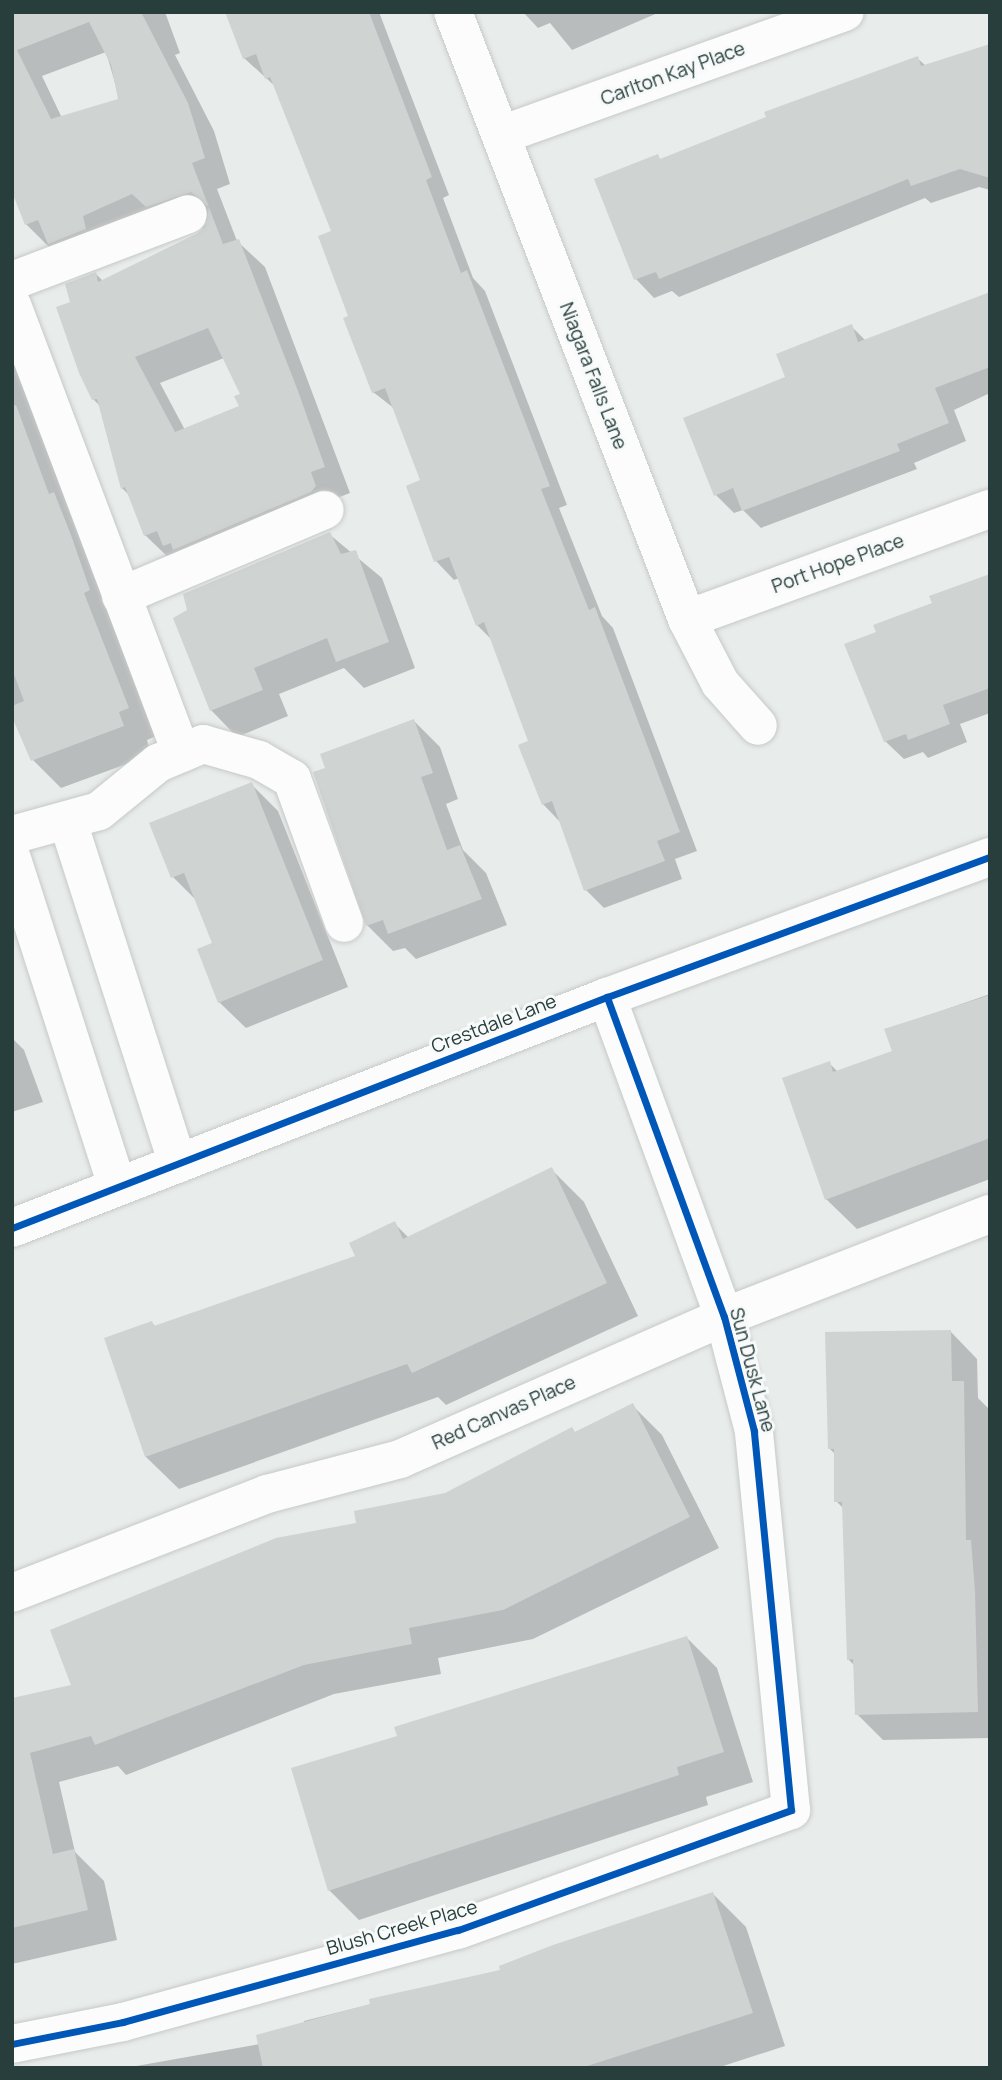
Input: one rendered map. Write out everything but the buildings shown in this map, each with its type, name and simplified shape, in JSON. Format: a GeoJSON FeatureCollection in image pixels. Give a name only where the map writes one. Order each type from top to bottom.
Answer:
{"type":"FeatureCollection","features":[{"type":"Feature","properties":{"kind":"street","name":"Niagara Falls Lane"},"geometry":{"type":"LineString","coordinates":[[453,12],[687,619],[720,683],[758,726]]}},
{"type":"Feature","properties":{"kind":"street","name":"Carlton Kay Place"},"geometry":{"type":"LineString","coordinates":[[501,135],[845,12]]}},
{"type":"Feature","properties":{"kind":"street"},"geometry":{"type":"LineString","coordinates":[[12,281],[188,214]]}},
{"type":"Feature","properties":{"kind":"street"},"geometry":{"type":"LineString","coordinates":[[12,304],[181,753]]}},
{"type":"Feature","properties":{"kind":"street","name":"Port Hope Place"},"geometry":{"type":"LineString","coordinates":[[687,619],[990,509]]}},
{"type":"Feature","properties":{"kind":"street"},"geometry":{"type":"LineString","coordinates":[[121,596],[325,510]]}},
{"type":"Feature","properties":{"kind":"street"},"geometry":{"type":"LineString","coordinates":[[12,835],[99,811],[158,763],[203,744],[259,760],[292,779],[344,923]]}},
{"type":"Feature","properties":{"kind":"street"},"geometry":{"type":"LineString","coordinates":[[68,821],[178,1164]]}},
{"type":"Feature","properties":{"kind":"street","name":"Crestdale Lane"},"geometry":{"type":"LineString","coordinates":[[12,1228],[607,997],[990,857]]}},
{"type":"Feature","properties":{"kind":"street"},"geometry":{"type":"LineString","coordinates":[[12,859],[117,1186]]}},
{"type":"Feature","properties":{"kind":"street","name":"Sun Dusk Lane"},"geometry":{"type":"LineString","coordinates":[[607,997],[724,1317],[754,1431],[791,1810]]}},
{"type":"Feature","properties":{"kind":"street","name":"Red Canvas Place"},"geometry":{"type":"LineString","coordinates":[[12,1593],[267,1494],[400,1459],[724,1317],[990,1214]]}},
{"type":"Feature","properties":{"kind":"street","name":"Blush Creek Place"},"geometry":{"type":"LineString","coordinates":[[12,2044],[123,2022],[458,1930],[791,1810]]}},
{"type":"Feature","properties":{"kind":"cycle path"},"geometry":{"type":"LineString","coordinates":[[12,1228],[607,997],[990,857]]}},
{"type":"Feature","properties":{"kind":"cycle path"},"geometry":{"type":"LineString","coordinates":[[12,2044],[123,2022],[458,1930],[791,1810],[754,1431],[724,1317],[607,997]]}}]}
